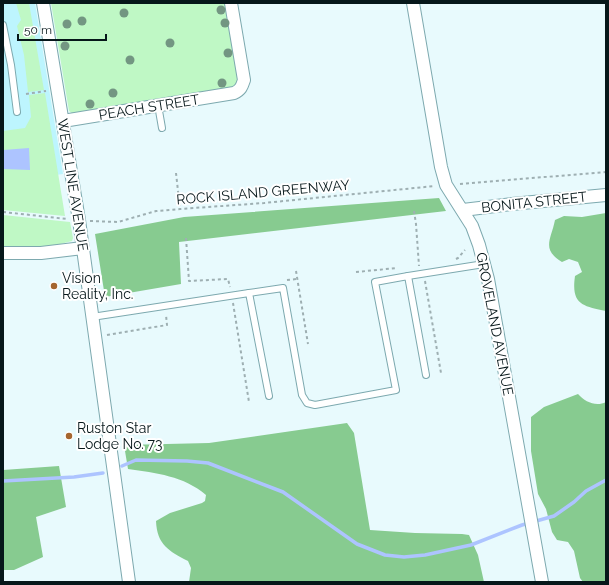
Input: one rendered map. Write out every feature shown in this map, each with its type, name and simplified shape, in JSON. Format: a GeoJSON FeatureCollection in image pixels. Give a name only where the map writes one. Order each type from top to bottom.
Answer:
{"type":"FeatureCollection","features":[{"type":"Feature","properties":{"kind":"street","name":"WEST LINE AVENUE"},"geometry":{"type":"LineString","coordinates":[[43,3],[83,248],[129,582]]}},
{"type":"Feature","properties":{"kind":"street","name":"PEACH STREET"},"geometry":{"type":"LineString","coordinates":[[63,121],[234,93],[241,87],[244,80],[231,3]]}},
{"type":"Feature","properties":{"kind":"street","name":"GROVELAND AVENUE"},"geometry":{"type":"LineString","coordinates":[[413,3],[441,167],[446,185],[463,210],[474,232],[488,279],[534,530],[542,582]]}},
{"type":"Feature","properties":{"kind":"street","name":"BONITA STREET"},"geometry":{"type":"LineString","coordinates":[[463,210],[606,195]]}},
{"type":"Feature","properties":{"kind":"street"},"geometry":{"type":"LineString","coordinates":[[3,253],[41,253],[83,248]]}},
{"type":"Feature","properties":{"kind":"lane"},"geometry":{"type":"LineString","coordinates":[[3,25],[18,112]]}},
{"type":"Feature","properties":{"kind":"lane"},"geometry":{"type":"LineString","coordinates":[[158,105],[162,128]]}},
{"type":"Feature","properties":{"kind":"lane"},"geometry":{"type":"LineString","coordinates":[[92,317],[283,288],[302,395],[307,403],[315,405],[396,390],[376,282],[484,264]]}},
{"type":"Feature","properties":{"kind":"lane"},"geometry":{"type":"LineString","coordinates":[[408,276],[426,375]]}},
{"type":"Feature","properties":{"kind":"lane"},"geometry":{"type":"LineString","coordinates":[[249,293],[269,396]]}},
{"type":"Feature","properties":{"kind":"path"},"geometry":{"type":"LineString","coordinates":[[26,94],[46,91]]}},
{"type":"Feature","properties":{"kind":"path"},"geometry":{"type":"LineString","coordinates":[[453,185],[606,172]]}},
{"type":"Feature","properties":{"kind":"path"},"geometry":{"type":"LineString","coordinates":[[176,173],[180,208]]}},
{"type":"Feature","properties":{"kind":"path","name":"ROCK ISLAND GREENWAY"},"geometry":{"type":"LineString","coordinates":[[90,221],[118,222],[156,211],[180,208],[264,203],[439,186]]}},
{"type":"Feature","properties":{"kind":"path"},"geometry":{"type":"LineString","coordinates":[[3,212],[69,219]]}},
{"type":"Feature","properties":{"kind":"path"},"geometry":{"type":"LineString","coordinates":[[414,212],[419,266]]}},
{"type":"Feature","properties":{"kind":"path"},"geometry":{"type":"LineString","coordinates":[[186,238],[189,281],[228,279],[230,288]]}},
{"type":"Feature","properties":{"kind":"path"},"geometry":{"type":"LineString","coordinates":[[296,271],[308,344]]}},
{"type":"Feature","properties":{"kind":"path"},"geometry":{"type":"LineString","coordinates":[[425,278],[441,373]]}},
{"type":"Feature","properties":{"kind":"path"},"geometry":{"type":"LineString","coordinates":[[233,302],[249,402]]}},
{"type":"Feature","properties":{"kind":"path"},"geometry":{"type":"LineString","coordinates":[[106,335],[167,325],[166,315],[174,314]]}},
{"type":"Feature","properties":{"kind":"shaded area"},"geometry":{"type":"Polygon","coordinates":[[[3,3],[35,3],[63,174],[3,182],[3,3]]]}},
{"type":"Feature","properties":{"kind":"green space"},"geometry":{"type":"Polygon","coordinates":[[[16,3],[29,3],[44,90],[28,92],[24,55],[17,26],[21,20],[16,3]]]}},
{"type":"Feature","properties":{"kind":"green space"},"geometry":{"type":"Polygon","coordinates":[[[51,3],[227,3],[239,82],[231,90],[73,114],[69,111],[51,3]]]}},
{"type":"Feature","properties":{"kind":"green space"},"geometry":{"type":"Polygon","coordinates":[[[45,93],[65,216],[3,210],[3,131],[25,128],[31,117],[29,95],[45,93]]]}},
{"type":"Feature","properties":{"kind":"green space"},"geometry":{"type":"Polygon","coordinates":[[[439,198],[446,211],[179,242],[181,284],[105,297],[95,234],[184,217],[439,198]]]}},
{"type":"Feature","properties":{"kind":"green space"},"geometry":{"type":"Polygon","coordinates":[[[606,213],[606,311],[590,307],[580,302],[575,293],[574,285],[575,276],[582,272],[578,262],[569,259],[562,262],[551,253],[549,244],[555,220],[564,216],[582,217],[606,213]]]}},
{"type":"Feature","properties":{"kind":"green space"},"geometry":{"type":"Polygon","coordinates":[[[3,215],[70,222],[73,238],[72,241],[49,247],[3,247],[3,215]]]}},
{"type":"Feature","properties":{"kind":"green space"},"geometry":{"type":"Polygon","coordinates":[[[578,394],[591,403],[598,404],[606,402],[606,582],[583,582],[580,578],[574,551],[568,542],[557,540],[552,532],[546,509],[538,494],[531,451],[531,417],[544,407],[578,394]]]}},
{"type":"Feature","properties":{"kind":"green space"},"geometry":{"type":"Polygon","coordinates":[[[347,423],[354,433],[370,530],[469,535],[478,555],[484,582],[189,582],[191,568],[188,561],[175,554],[165,546],[159,536],[156,521],[170,513],[202,503],[205,501],[206,495],[179,479],[128,469],[124,445],[209,443],[347,423]]]}},
{"type":"Feature","properties":{"kind":"green space"},"geometry":{"type":"Polygon","coordinates":[[[59,466],[66,507],[36,517],[43,557],[14,570],[3,570],[3,470],[59,466]]]}},
{"type":"Feature","properties":{"kind":"water"},"geometry":{"type":"Polygon","coordinates":[[[29,148],[30,170],[3,169],[3,150],[29,148]]]}},
{"type":"Feature","properties":{"kind":"waterway"},"geometry":{"type":"LineString","coordinates":[[122,466],[136,460],[208,463],[283,492],[357,544],[385,555],[404,557],[425,555],[471,545],[522,525],[554,516],[574,502],[586,491],[606,480]]}},
{"type":"Feature","properties":{"kind":"waterway"},"geometry":{"type":"LineString","coordinates":[[3,481],[74,477],[103,473]]}},
{"type":"Feature","properties":{"kind":"place","name":"Vision Reality, Inc."},"geometry":{"type":"Point","coordinates":[54,286]}},
{"type":"Feature","properties":{"kind":"place","name":"Ruston Star Lodge No. 73"},"geometry":{"type":"Point","coordinates":[69,436]}}]}
